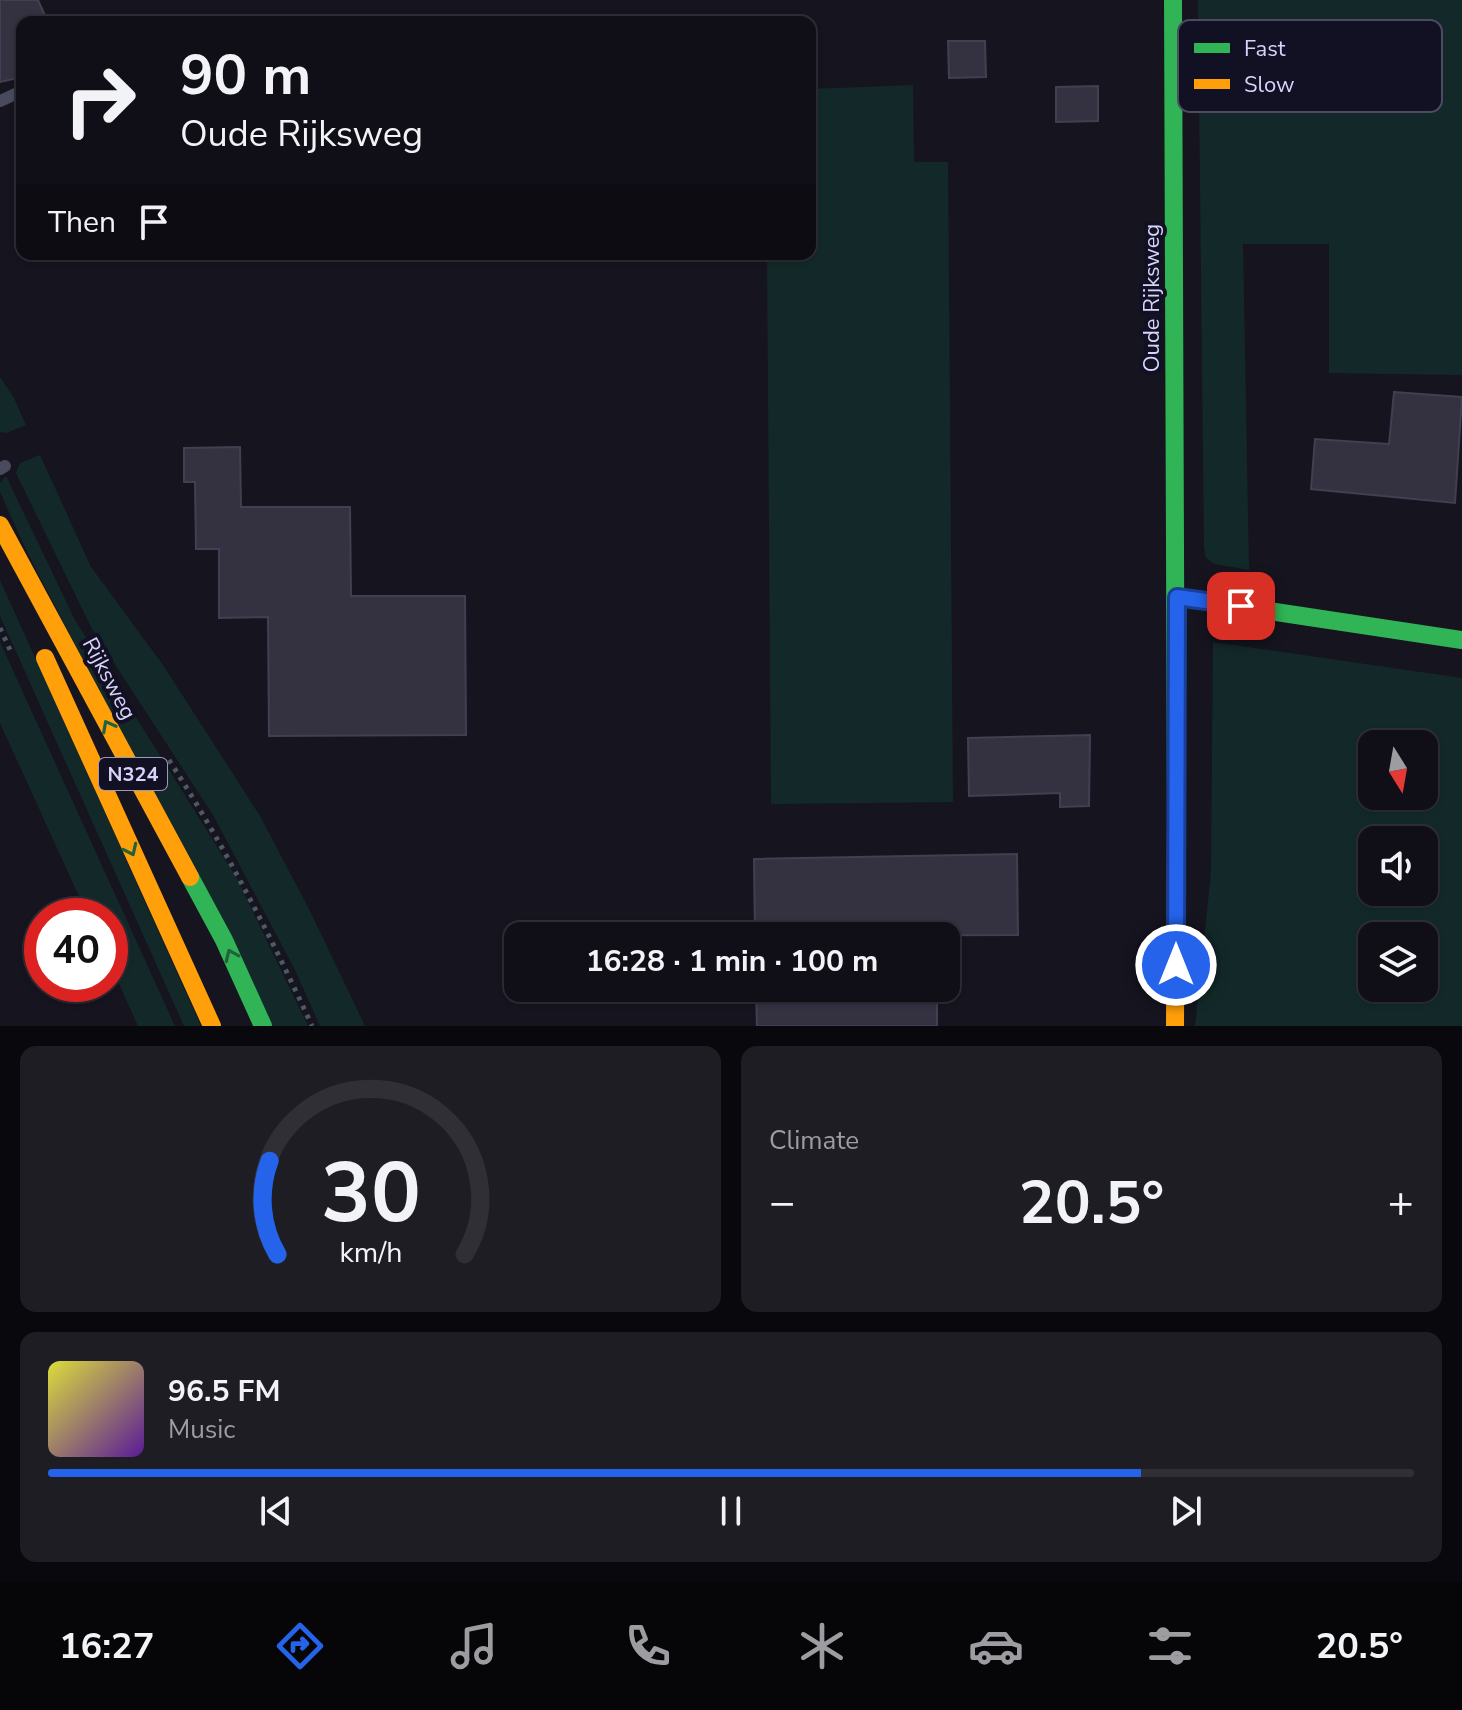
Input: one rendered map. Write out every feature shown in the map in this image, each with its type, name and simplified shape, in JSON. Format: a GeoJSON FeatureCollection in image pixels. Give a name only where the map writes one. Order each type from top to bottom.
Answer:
{"type":"FeatureCollection","features":[{"type":"Feature","properties":{"kind":"street","name":"Oude Rijksweg"},"geometry":{"type":"LineString","coordinates":[[1173,0],[1177,597],[1175,1026]]}},
{"type":"Feature","properties":{"kind":"street","name":"Rijksweg"},"geometry":{"type":"LineString","coordinates":[[0,525],[224,940],[263,1026]]}},
{"type":"Feature","properties":{"kind":"street"},"geometry":{"type":"LineString","coordinates":[[0,543],[28,616]]}},
{"type":"Feature","properties":{"kind":"street"},"geometry":{"type":"LineString","coordinates":[[1177,597],[1462,640]]}},
{"type":"Feature","properties":{"kind":"street","name":"N324"},"geometry":{"type":"LineString","coordinates":[[39,645],[212,1026]]}},
{"type":"Feature","properties":{"kind":"green space"},"geometry":{"type":"Polygon","coordinates":[[[1198,0],[1462,0],[1462,375],[1329,373],[1329,244],[1243,244],[1249,570],[1214,564],[1206,558],[1204,547],[1199,112],[1442,112],[1442,20],[1198,20],[1198,0]]]}},
{"type":"Feature","properties":{"kind":"green space"},"geometry":{"type":"Polygon","coordinates":[[[913,85],[914,162],[948,162],[953,802],[771,804],[767,260],[816,260],[816,89],[913,85]]]}},
{"type":"Feature","properties":{"kind":"green space"},"geometry":{"type":"Polygon","coordinates":[[[0,377],[26,425],[6,433],[0,432],[0,377]]]}},
{"type":"Feature","properties":{"kind":"green space"},"geometry":{"type":"Polygon","coordinates":[[[40,455],[91,567],[163,665],[260,816],[365,1026],[320,1026],[295,970],[213,815],[92,629],[16,473],[20,463],[40,455]]]}},
{"type":"Feature","properties":{"kind":"green space"},"geometry":{"type":"Polygon","coordinates":[[[6,476],[75,620],[236,877],[308,1026],[272,1026],[27,552],[0,492],[0,483],[6,476]]]}},
{"type":"Feature","properties":{"kind":"green space"},"geometry":{"type":"Polygon","coordinates":[[[0,580],[201,1026],[184,1026],[0,616],[0,580]]]}},
{"type":"Feature","properties":{"kind":"green space"},"geometry":{"type":"Polygon","coordinates":[[[0,642],[117,898],[80,898],[0,723],[0,642]]]}},
{"type":"Feature","properties":{"kind":"green space"},"geometry":{"type":"Polygon","coordinates":[[[1213,642],[1462,678],[1462,1026],[1195,1026],[1211,872],[1213,642]]]}},
{"type":"Feature","properties":{"kind":"green space"},"geometry":{"type":"Polygon","coordinates":[[[128,923],[175,1026],[138,1026],[127,1002],[128,923]]]}},
{"type":"Feature","properties":{"kind":"building"},"geometry":{"type":"Polygon","coordinates":[[[0,0],[38,0],[45,16],[16,16],[16,78],[0,82],[0,0]]]}},
{"type":"Feature","properties":{"kind":"building"},"geometry":{"type":"Polygon","coordinates":[[[948,41],[985,41],[986,77],[949,78],[948,41]]]}},
{"type":"Feature","properties":{"kind":"building"},"geometry":{"type":"Polygon","coordinates":[[[1098,86],[1098,121],[1056,122],[1056,87],[1098,86]]]}},
{"type":"Feature","properties":{"kind":"building"},"geometry":{"type":"Polygon","coordinates":[[[1394,392],[1462,397],[1455,503],[1311,489],[1315,439],[1389,444],[1394,392]]]}},
{"type":"Feature","properties":{"kind":"building"},"geometry":{"type":"Polygon","coordinates":[[[240,447],[241,507],[350,507],[351,596],[465,596],[466,735],[269,736],[268,617],[219,618],[219,549],[196,549],[195,482],[184,482],[184,448],[240,447]]]}},
{"type":"Feature","properties":{"kind":"building"},"geometry":{"type":"Polygon","coordinates":[[[1090,735],[1089,806],[1060,807],[1060,793],[969,796],[968,738],[1090,735]]]}},
{"type":"Feature","properties":{"kind":"building"},"geometry":{"type":"Polygon","coordinates":[[[1017,854],[1018,935],[960,935],[960,922],[755,922],[754,859],[1017,854]]]}},
{"type":"Feature","properties":{"kind":"building"},"geometry":{"type":"Polygon","coordinates":[[[756,1002],[937,1002],[937,1026],[757,1026],[756,1002]]]}},
{"type":"Feature","properties":{"kind":"traffic: fast"},"geometry":{"type":"LineString","coordinates":[[1173,0],[1176,824]]}},
{"type":"Feature","properties":{"kind":"traffic: fast"},"geometry":{"type":"LineString","coordinates":[[1177,597],[1462,640]]}},
{"type":"Feature","properties":{"kind":"traffic: fast"},"geometry":{"type":"LineString","coordinates":[[190,877],[224,940],[263,1026]]}},
{"type":"Feature","properties":{"kind":"traffic: slow"},"geometry":{"type":"LineString","coordinates":[[0,525],[190,877]]}},
{"type":"Feature","properties":{"kind":"traffic: slow"},"geometry":{"type":"LineString","coordinates":[[45,658],[212,1026]]}},
{"type":"Feature","properties":{"kind":"traffic: slow"},"geometry":{"type":"LineString","coordinates":[[1175,1026],[1176,824]]}},
{"type":"Feature","properties":{"kind":"route"},"geometry":{"type":"LineString","coordinates":[[1176,965],[1177,597],[1241,606]]}}]}
